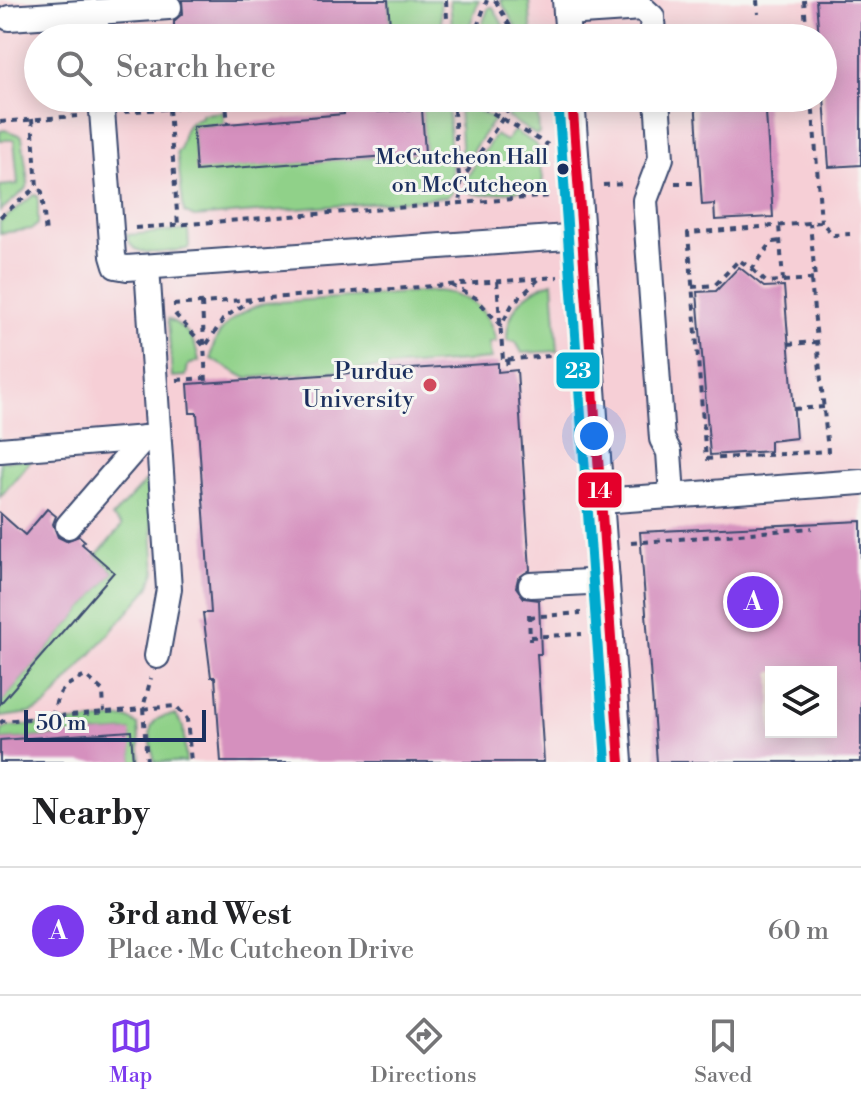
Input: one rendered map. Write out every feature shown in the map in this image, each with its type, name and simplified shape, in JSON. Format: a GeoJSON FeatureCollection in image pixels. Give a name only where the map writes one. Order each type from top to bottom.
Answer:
{"type":"FeatureCollection","features":[{"type":"Feature","properties":{"kind":"street"},"geometry":{"type":"LineString","coordinates":[[9,18],[169,7]]}},
{"type":"Feature","properties":{"kind":"street"},"geometry":{"type":"LineString","coordinates":[[566,7],[642,8],[652,17],[652,24]]}},
{"type":"Feature","properties":{"kind":"street"},"geometry":{"type":"LineString","coordinates":[[95,12],[96,24]]}},
{"type":"Feature","properties":{"kind":"street"},"geometry":{"type":"LineString","coordinates":[[102,112],[116,266],[147,267],[582,236]]}},
{"type":"Feature","properties":{"kind":"street"},"geometry":{"type":"LineString","coordinates":[[573,112],[620,762]]}},
{"type":"Feature","properties":{"kind":"street"},"geometry":{"type":"LineString","coordinates":[[658,112],[661,158],[645,200],[662,439],[669,452],[672,496]]}},
{"type":"Feature","properties":{"kind":"street"},"geometry":{"type":"LineString","coordinates":[[147,267],[151,437],[169,589],[157,656]]}},
{"type":"Feature","properties":{"kind":"street"},"geometry":{"type":"LineString","coordinates":[[0,450],[151,437]]}},
{"type":"Feature","properties":{"kind":"street"},"geometry":{"type":"LineString","coordinates":[[68,526],[151,437]]}},
{"type":"Feature","properties":{"kind":"street"},"geometry":{"type":"LineString","coordinates":[[601,501],[861,482]]}},
{"type":"Feature","properties":{"kind":"street"},"geometry":{"type":"LineString","coordinates":[[531,585],[607,581]]}},
{"type":"Feature","properties":{"kind":"path"},"geometry":{"type":"LineString","coordinates":[[446,0],[447,24]]}},
{"type":"Feature","properties":{"kind":"path"},"geometry":{"type":"LineString","coordinates":[[478,24],[487,0]]}},
{"type":"Feature","properties":{"kind":"path"},"geometry":{"type":"LineString","coordinates":[[495,0],[509,24]]}},
{"type":"Feature","properties":{"kind":"path"},"geometry":{"type":"LineString","coordinates":[[757,0],[758,14]]}},
{"type":"Feature","properties":{"kind":"path"},"geometry":{"type":"LineString","coordinates":[[804,0],[806,24]]}},
{"type":"Feature","properties":{"kind":"path"},"geometry":{"type":"LineString","coordinates":[[0,122],[81,112]]}},
{"type":"Feature","properties":{"kind":"path"},"geometry":{"type":"LineString","coordinates":[[169,112],[178,225]]}},
{"type":"Feature","properties":{"kind":"path"},"geometry":{"type":"LineString","coordinates":[[227,112],[228,124]]}},
{"type":"Feature","properties":{"kind":"path"},"geometry":{"type":"LineString","coordinates":[[454,112],[461,203]]}},
{"type":"Feature","properties":{"kind":"path"},"geometry":{"type":"LineString","coordinates":[[489,112],[548,145]]}},
{"type":"Feature","properties":{"kind":"path"},"geometry":{"type":"LineString","coordinates":[[460,183],[506,112]]}},
{"type":"Feature","properties":{"kind":"path"},"geometry":{"type":"LineString","coordinates":[[813,112],[821,222],[834,235],[850,234]]}},
{"type":"Feature","properties":{"kind":"path"},"geometry":{"type":"LineString","coordinates":[[32,119],[37,187],[42,192],[46,235]]}},
{"type":"Feature","properties":{"kind":"path"},"geometry":{"type":"LineString","coordinates":[[0,217],[37,187]]}},
{"type":"Feature","properties":{"kind":"path"},"geometry":{"type":"LineString","coordinates":[[127,228],[552,196]]}},
{"type":"Feature","properties":{"kind":"path"},"geometry":{"type":"LineString","coordinates":[[811,280],[828,451],[706,459],[688,233],[821,222]]}},
{"type":"Feature","properties":{"kind":"path"},"geometry":{"type":"LineString","coordinates":[[692,287],[715,285],[739,260],[766,282],[815,279],[810,223]]}},
{"type":"Feature","properties":{"kind":"path"},"geometry":{"type":"LineString","coordinates":[[779,225],[783,281]]}},
{"type":"Feature","properties":{"kind":"path"},"geometry":{"type":"LineString","coordinates":[[752,269],[772,242],[780,241]]}},
{"type":"Feature","properties":{"kind":"path"},"geometry":{"type":"LineString","coordinates":[[205,347],[168,306],[558,277]]}},
{"type":"Feature","properties":{"kind":"path"},"geometry":{"type":"LineString","coordinates":[[501,326],[512,305],[541,278]]}},
{"type":"Feature","properties":{"kind":"path"},"geometry":{"type":"LineString","coordinates":[[497,281],[503,360],[563,355]]}},
{"type":"Feature","properties":{"kind":"path"},"geometry":{"type":"LineString","coordinates":[[450,285],[476,298],[501,326]]}},
{"type":"Feature","properties":{"kind":"path"},"geometry":{"type":"LineString","coordinates":[[205,347],[224,318],[253,299]]}},
{"type":"Feature","properties":{"kind":"path"},"geometry":{"type":"LineString","coordinates":[[202,303],[206,383]]}},
{"type":"Feature","properties":{"kind":"path"},"geometry":{"type":"LineString","coordinates":[[788,344],[817,342]]}},
{"type":"Feature","properties":{"kind":"path"},"geometry":{"type":"LineString","coordinates":[[507,359],[508,371]]}},
{"type":"Feature","properties":{"kind":"path"},"geometry":{"type":"LineString","coordinates":[[794,409],[824,407]]}},
{"type":"Feature","properties":{"kind":"path"},"geometry":{"type":"LineString","coordinates":[[631,543],[812,528]]}},
{"type":"Feature","properties":{"kind":"path"},"geometry":{"type":"LineString","coordinates":[[581,613],[529,615],[530,639],[582,634]]}},
{"type":"Feature","properties":{"kind":"path"},"geometry":{"type":"LineString","coordinates":[[147,762],[143,708],[157,656]]}},
{"type":"Feature","properties":{"kind":"path"},"geometry":{"type":"LineString","coordinates":[[52,717],[57,697],[67,683],[86,676],[103,691],[104,711]]}},
{"type":"Feature","properties":{"kind":"path"},"geometry":{"type":"LineString","coordinates":[[0,723],[176,706],[187,719],[191,762]]}},
{"type":"Feature","properties":{"kind":"shaded area","name":"Purdue University"},"geometry":{"type":"Polygon","coordinates":[[[0,0],[861,0],[861,762],[0,762],[0,0]]]}},
{"type":"Feature","properties":{"kind":"green space"},"geometry":{"type":"Polygon","coordinates":[[[388,0],[440,0],[441,24],[390,24],[388,0]]]}},
{"type":"Feature","properties":{"kind":"green space"},"geometry":{"type":"Polygon","coordinates":[[[450,0],[479,0],[470,24],[452,24],[450,0]]]}},
{"type":"Feature","properties":{"kind":"green space"},"geometry":{"type":"Polygon","coordinates":[[[500,0],[529,0],[531,24],[514,24],[500,0]]]}},
{"type":"Feature","properties":{"kind":"green space"},"geometry":{"type":"Polygon","coordinates":[[[489,7],[493,7],[502,24],[482,24],[489,7]]]}},
{"type":"Feature","properties":{"kind":"green space"},"geometry":{"type":"Polygon","coordinates":[[[223,112],[224,124],[193,127],[197,170],[425,153],[422,112],[448,112],[453,185],[447,197],[194,217],[184,212],[177,151],[188,125],[202,114],[223,112]]]}},
{"type":"Feature","properties":{"kind":"green space"},"geometry":{"type":"Polygon","coordinates":[[[459,112],[481,112],[494,119],[462,166],[459,112]]]}},
{"type":"Feature","properties":{"kind":"green space"},"geometry":{"type":"Polygon","coordinates":[[[510,112],[538,112],[539,134],[536,135],[507,117],[510,112]]]}},
{"type":"Feature","properties":{"kind":"green space"},"geometry":{"type":"Polygon","coordinates":[[[0,131],[22,136],[28,182],[27,188],[0,211],[0,186],[18,184],[14,140],[0,140],[0,131]]]}},
{"type":"Feature","properties":{"kind":"green space"},"geometry":{"type":"Polygon","coordinates":[[[514,131],[537,145],[543,178],[541,188],[483,195],[471,193],[465,180],[495,135],[506,141],[514,131]]]}},
{"type":"Feature","properties":{"kind":"green space"},"geometry":{"type":"Polygon","coordinates":[[[38,195],[38,224],[32,229],[0,233],[0,222],[38,195]]]}},
{"type":"Feature","properties":{"kind":"green space"},"geometry":{"type":"Polygon","coordinates":[[[188,230],[187,249],[161,253],[136,249],[127,235],[188,230]]]}},
{"type":"Feature","properties":{"kind":"green space"},"geometry":{"type":"Polygon","coordinates":[[[553,282],[558,351],[522,353],[516,342],[507,340],[510,319],[526,296],[553,282]]]}},
{"type":"Feature","properties":{"kind":"green space"},"geometry":{"type":"Polygon","coordinates":[[[435,291],[458,295],[483,311],[496,342],[489,342],[491,359],[246,378],[211,359],[216,338],[222,330],[237,316],[265,303],[435,291]]]}},
{"type":"Feature","properties":{"kind":"green space"},"geometry":{"type":"Polygon","coordinates":[[[168,319],[190,336],[196,347],[199,361],[188,365],[186,376],[172,377],[168,319]]]}},
{"type":"Feature","properties":{"kind":"green space"},"geometry":{"type":"Polygon","coordinates":[[[32,459],[0,497],[0,461],[32,459]]]}},
{"type":"Feature","properties":{"kind":"green space"},"geometry":{"type":"Polygon","coordinates":[[[146,481],[149,486],[155,572],[149,588],[46,706],[31,713],[0,717],[0,704],[114,572],[96,556],[122,526],[112,517],[146,481]]]}},
{"type":"Feature","properties":{"kind":"green space"},"geometry":{"type":"Polygon","coordinates":[[[176,715],[183,727],[186,762],[155,762],[150,736],[153,723],[165,716],[176,715]]]}},
{"type":"Feature","properties":{"kind":"green space"},"geometry":{"type":"Polygon","coordinates":[[[127,718],[138,725],[141,762],[133,762],[130,731],[0,740],[2,730],[8,727],[127,718]]]}},
{"type":"Feature","properties":{"kind":"building"},"geometry":{"type":"Polygon","coordinates":[[[182,0],[388,0],[390,24],[174,24],[183,13],[182,0]]]}},
{"type":"Feature","properties":{"kind":"building"},"geometry":{"type":"Polygon","coordinates":[[[816,0],[861,0],[861,165],[829,167],[825,112],[837,112],[837,24],[818,24],[816,0]]]}},
{"type":"Feature","properties":{"kind":"building"},"geometry":{"type":"Polygon","coordinates":[[[422,112],[425,153],[196,171],[193,127],[344,114],[422,112]]]}},
{"type":"Feature","properties":{"kind":"building"},"geometry":{"type":"Polygon","coordinates":[[[696,112],[766,112],[773,217],[715,220],[714,204],[702,205],[696,112]]]}},
{"type":"Feature","properties":{"kind":"building"},"geometry":{"type":"Polygon","coordinates":[[[739,267],[764,287],[784,286],[796,438],[770,441],[770,451],[710,455],[697,292],[716,291],[739,267]]]}},
{"type":"Feature","properties":{"kind":"building"},"geometry":{"type":"Polygon","coordinates":[[[498,363],[498,372],[517,370],[530,570],[518,578],[516,587],[524,598],[539,600],[541,654],[537,654],[544,762],[221,762],[215,677],[211,677],[203,613],[211,613],[197,413],[190,413],[188,384],[498,363]]]}},
{"type":"Feature","properties":{"kind":"building"},"geometry":{"type":"Polygon","coordinates":[[[47,509],[56,516],[53,524],[58,537],[66,541],[79,536],[85,541],[82,544],[114,572],[0,704],[0,513],[25,535],[47,509]]]}},
{"type":"Feature","properties":{"kind":"building"},"geometry":{"type":"Polygon","coordinates":[[[861,521],[861,762],[657,762],[640,532],[861,521]]]}},
{"type":"Feature","properties":{"kind":"building"},"geometry":{"type":"Polygon","coordinates":[[[131,731],[133,762],[0,762],[0,740],[131,731]]]}},
{"type":"Feature","properties":{"kind":"transit line","name":"23"},"geometry":{"type":"LineString","coordinates":[[559,112],[606,762]]}},
{"type":"Feature","properties":{"kind":"transit line","name":"14"},"geometry":{"type":"LineString","coordinates":[[573,112],[620,762]]}},
{"type":"Feature","properties":{"kind":"place","name":"McCutcheon Hall on McCutcheon"},"geometry":{"type":"Point","coordinates":[563,169]}},
{"type":"Feature","properties":{"kind":"place","name":"Purdue University"},"geometry":{"type":"Point","coordinates":[430,385]}},
{"type":"Feature","properties":{"kind":"place","name":"3rd and West"},"geometry":{"type":"Point","coordinates":[753,602]}}]}
